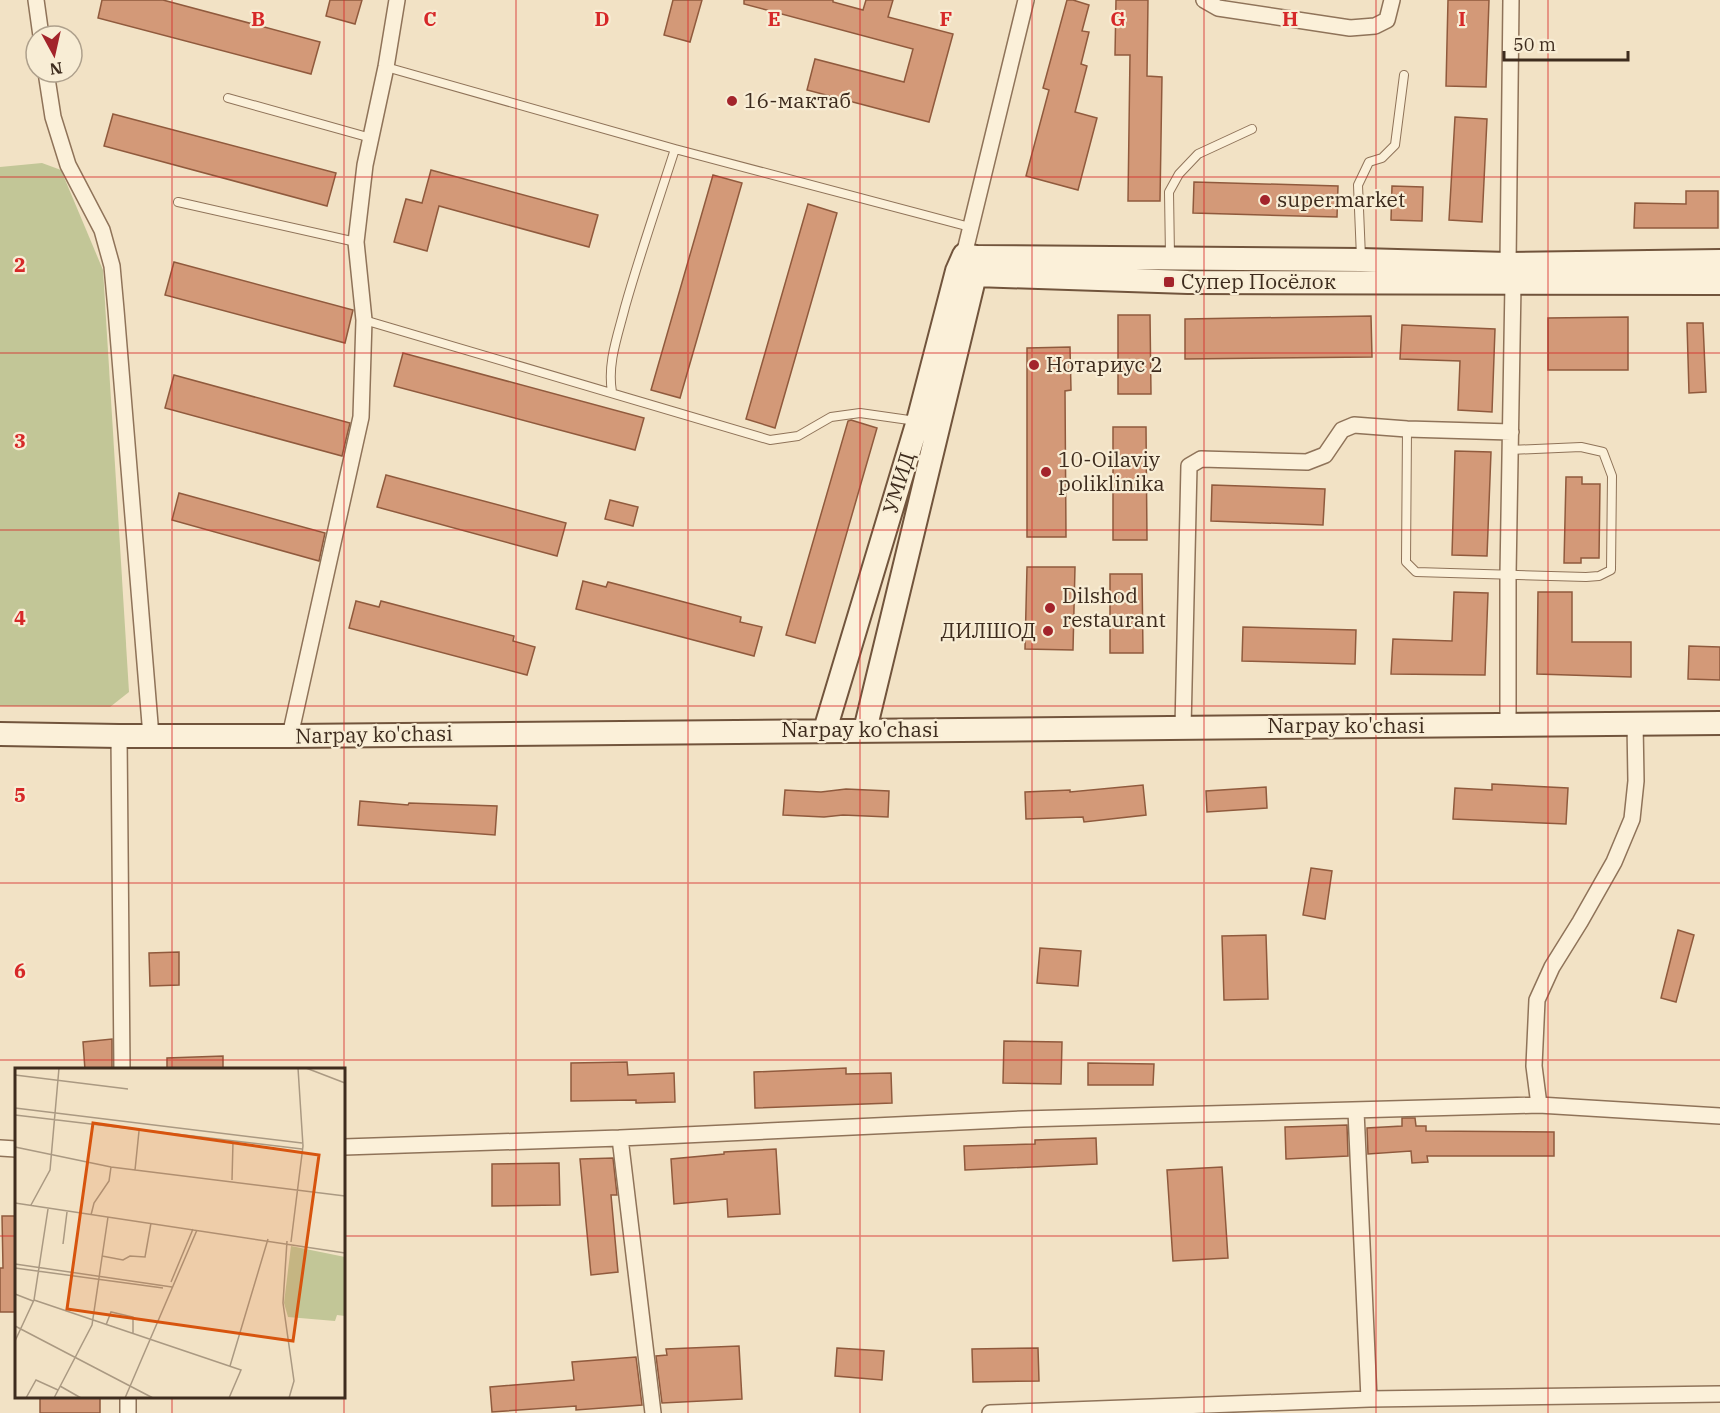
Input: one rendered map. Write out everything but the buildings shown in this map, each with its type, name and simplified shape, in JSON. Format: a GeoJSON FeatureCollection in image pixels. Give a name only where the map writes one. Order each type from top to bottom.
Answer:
{"type":"FeatureCollection","features":[{"type":"Feature","properties":{"kind":"street"},"geometry":{"type":"LineString","coordinates":[[36,0],[39,24]]}},
{"type":"Feature","properties":{"kind":"street"},"geometry":{"type":"LineString","coordinates":[[290,736],[361,417],[364,320],[356,242],[365,165],[386,67],[397,0]]}},
{"type":"Feature","properties":{"kind":"street","name":"УМИД"},"geometry":{"type":"LineString","coordinates":[[866,730],[1026,0]]}},
{"type":"Feature","properties":{"kind":"street"},"geometry":{"type":"LineString","coordinates":[[1204,0],[1218,8],[1350,28],[1375,26],[1387,20],[1392,0]]}},
{"type":"Feature","properties":{"kind":"street"},"geometry":{"type":"LineString","coordinates":[[1508,725],[1511,0]]}},
{"type":"Feature","properties":{"kind":"street"},"geometry":{"type":"LineString","coordinates":[[48,84],[53,117],[68,165],[102,230],[112,266],[151,736]]}},
{"type":"Feature","properties":{"kind":"street"},"geometry":{"type":"LineString","coordinates":[[969,253],[1170,259],[1361,260],[1511,274],[1720,283]]}},
{"type":"Feature","properties":{"kind":"street"},"geometry":{"type":"LineString","coordinates":[[969,253],[1188,282],[1511,274],[1720,261]]}},
{"type":"Feature","properties":{"kind":"street","name":"УМИД"},"geometry":{"type":"LineString","coordinates":[[825,730],[969,253]]}},
{"type":"Feature","properties":{"kind":"street"},"geometry":{"type":"LineString","coordinates":[[1183,728],[1189,466],[1201,459],[1307,462],[1325,455],[1342,430],[1354,425],[1511,432]]}},
{"type":"Feature","properties":{"kind":"street"},"geometry":{"type":"LineString","coordinates":[[1539,1105],[1534,1066],[1537,1000],[1552,967],[1614,862],[1632,819],[1636,781],[1635,723]]}},
{"type":"Feature","properties":{"kind":"street","name":"Narpay ko'chasi"},"geometry":{"type":"LineString","coordinates":[[0,734],[290,736],[1720,723]]}},
{"type":"Feature","properties":{"kind":"street"},"geometry":{"type":"LineString","coordinates":[[119,736],[122,1068]]}},
{"type":"Feature","properties":{"kind":"street"},"geometry":{"type":"LineString","coordinates":[[345,1147],[620,1138],[1023,1119],[1539,1105],[1720,1116]]}},
{"type":"Feature","properties":{"kind":"street"},"geometry":{"type":"LineString","coordinates":[[1356,1110],[1369,1399]]}},
{"type":"Feature","properties":{"kind":"street"},"geometry":{"type":"LineString","coordinates":[[620,1138],[653,1413]]}},
{"type":"Feature","properties":{"kind":"street"},"geometry":{"type":"LineString","coordinates":[[0,1148],[15,1149]]}},
{"type":"Feature","properties":{"kind":"street"},"geometry":{"type":"LineString","coordinates":[[990,1413],[1369,1399],[1720,1394]]}},
{"type":"Feature","properties":{"kind":"lane"},"geometry":{"type":"LineString","coordinates":[[386,67],[675,150],[969,253]]}},
{"type":"Feature","properties":{"kind":"lane"},"geometry":{"type":"LineString","coordinates":[[1361,260],[1358,185],[1370,162],[1382,158],[1395,145],[1404,75]]}},
{"type":"Feature","properties":{"kind":"lane"},"geometry":{"type":"LineString","coordinates":[[228,98],[371,138]]}},
{"type":"Feature","properties":{"kind":"lane"},"geometry":{"type":"LineString","coordinates":[[1170,259],[1169,192],[1179,174],[1198,154],[1252,129]]}},
{"type":"Feature","properties":{"kind":"lane"},"geometry":{"type":"LineString","coordinates":[[612,392],[609,377],[611,358],[638,262],[675,150]]}},
{"type":"Feature","properties":{"kind":"lane"},"geometry":{"type":"LineString","coordinates":[[178,202],[356,242]]}},
{"type":"Feature","properties":{"kind":"lane"},"geometry":{"type":"LineString","coordinates":[[364,320],[770,440],[798,436],[831,417],[860,413],[918,421]]}},
{"type":"Feature","properties":{"kind":"lane"},"geometry":{"type":"LineString","coordinates":[[1407,429],[1406,562],[1416,572],[1586,577],[1599,576],[1611,570],[1612,476],[1603,452],[1581,447],[1510,450]]}},
{"type":"Feature","properties":{"kind":"green space"},"geometry":{"type":"Polygon","coordinates":[[[42,163],[61,170],[103,270],[129,692],[110,707],[0,706],[0,167],[42,163]]]}},
{"type":"Feature","properties":{"kind":"place","name":"16-мактаб"},"geometry":{"type":"Point","coordinates":[732,101]}},
{"type":"Feature","properties":{"kind":"place","name":"supermarket"},"geometry":{"type":"Point","coordinates":[1265,200]}},
{"type":"Feature","properties":{"kind":"place","name":"Супер Посёлок"},"geometry":{"type":"Point","coordinates":[1169,282]}},
{"type":"Feature","properties":{"kind":"place","name":"Нотариус 2"},"geometry":{"type":"Point","coordinates":[1034,365]}},
{"type":"Feature","properties":{"kind":"place","name":"10-Oilaviy poliklinika"},"geometry":{"type":"Point","coordinates":[1046,472]}},
{"type":"Feature","properties":{"kind":"place","name":"Dilshod restaurant"},"geometry":{"type":"Point","coordinates":[1050,608]}},
{"type":"Feature","properties":{"kind":"place","name":"ДИЛШОД"},"geometry":{"type":"Point","coordinates":[1048,631]}}]}
